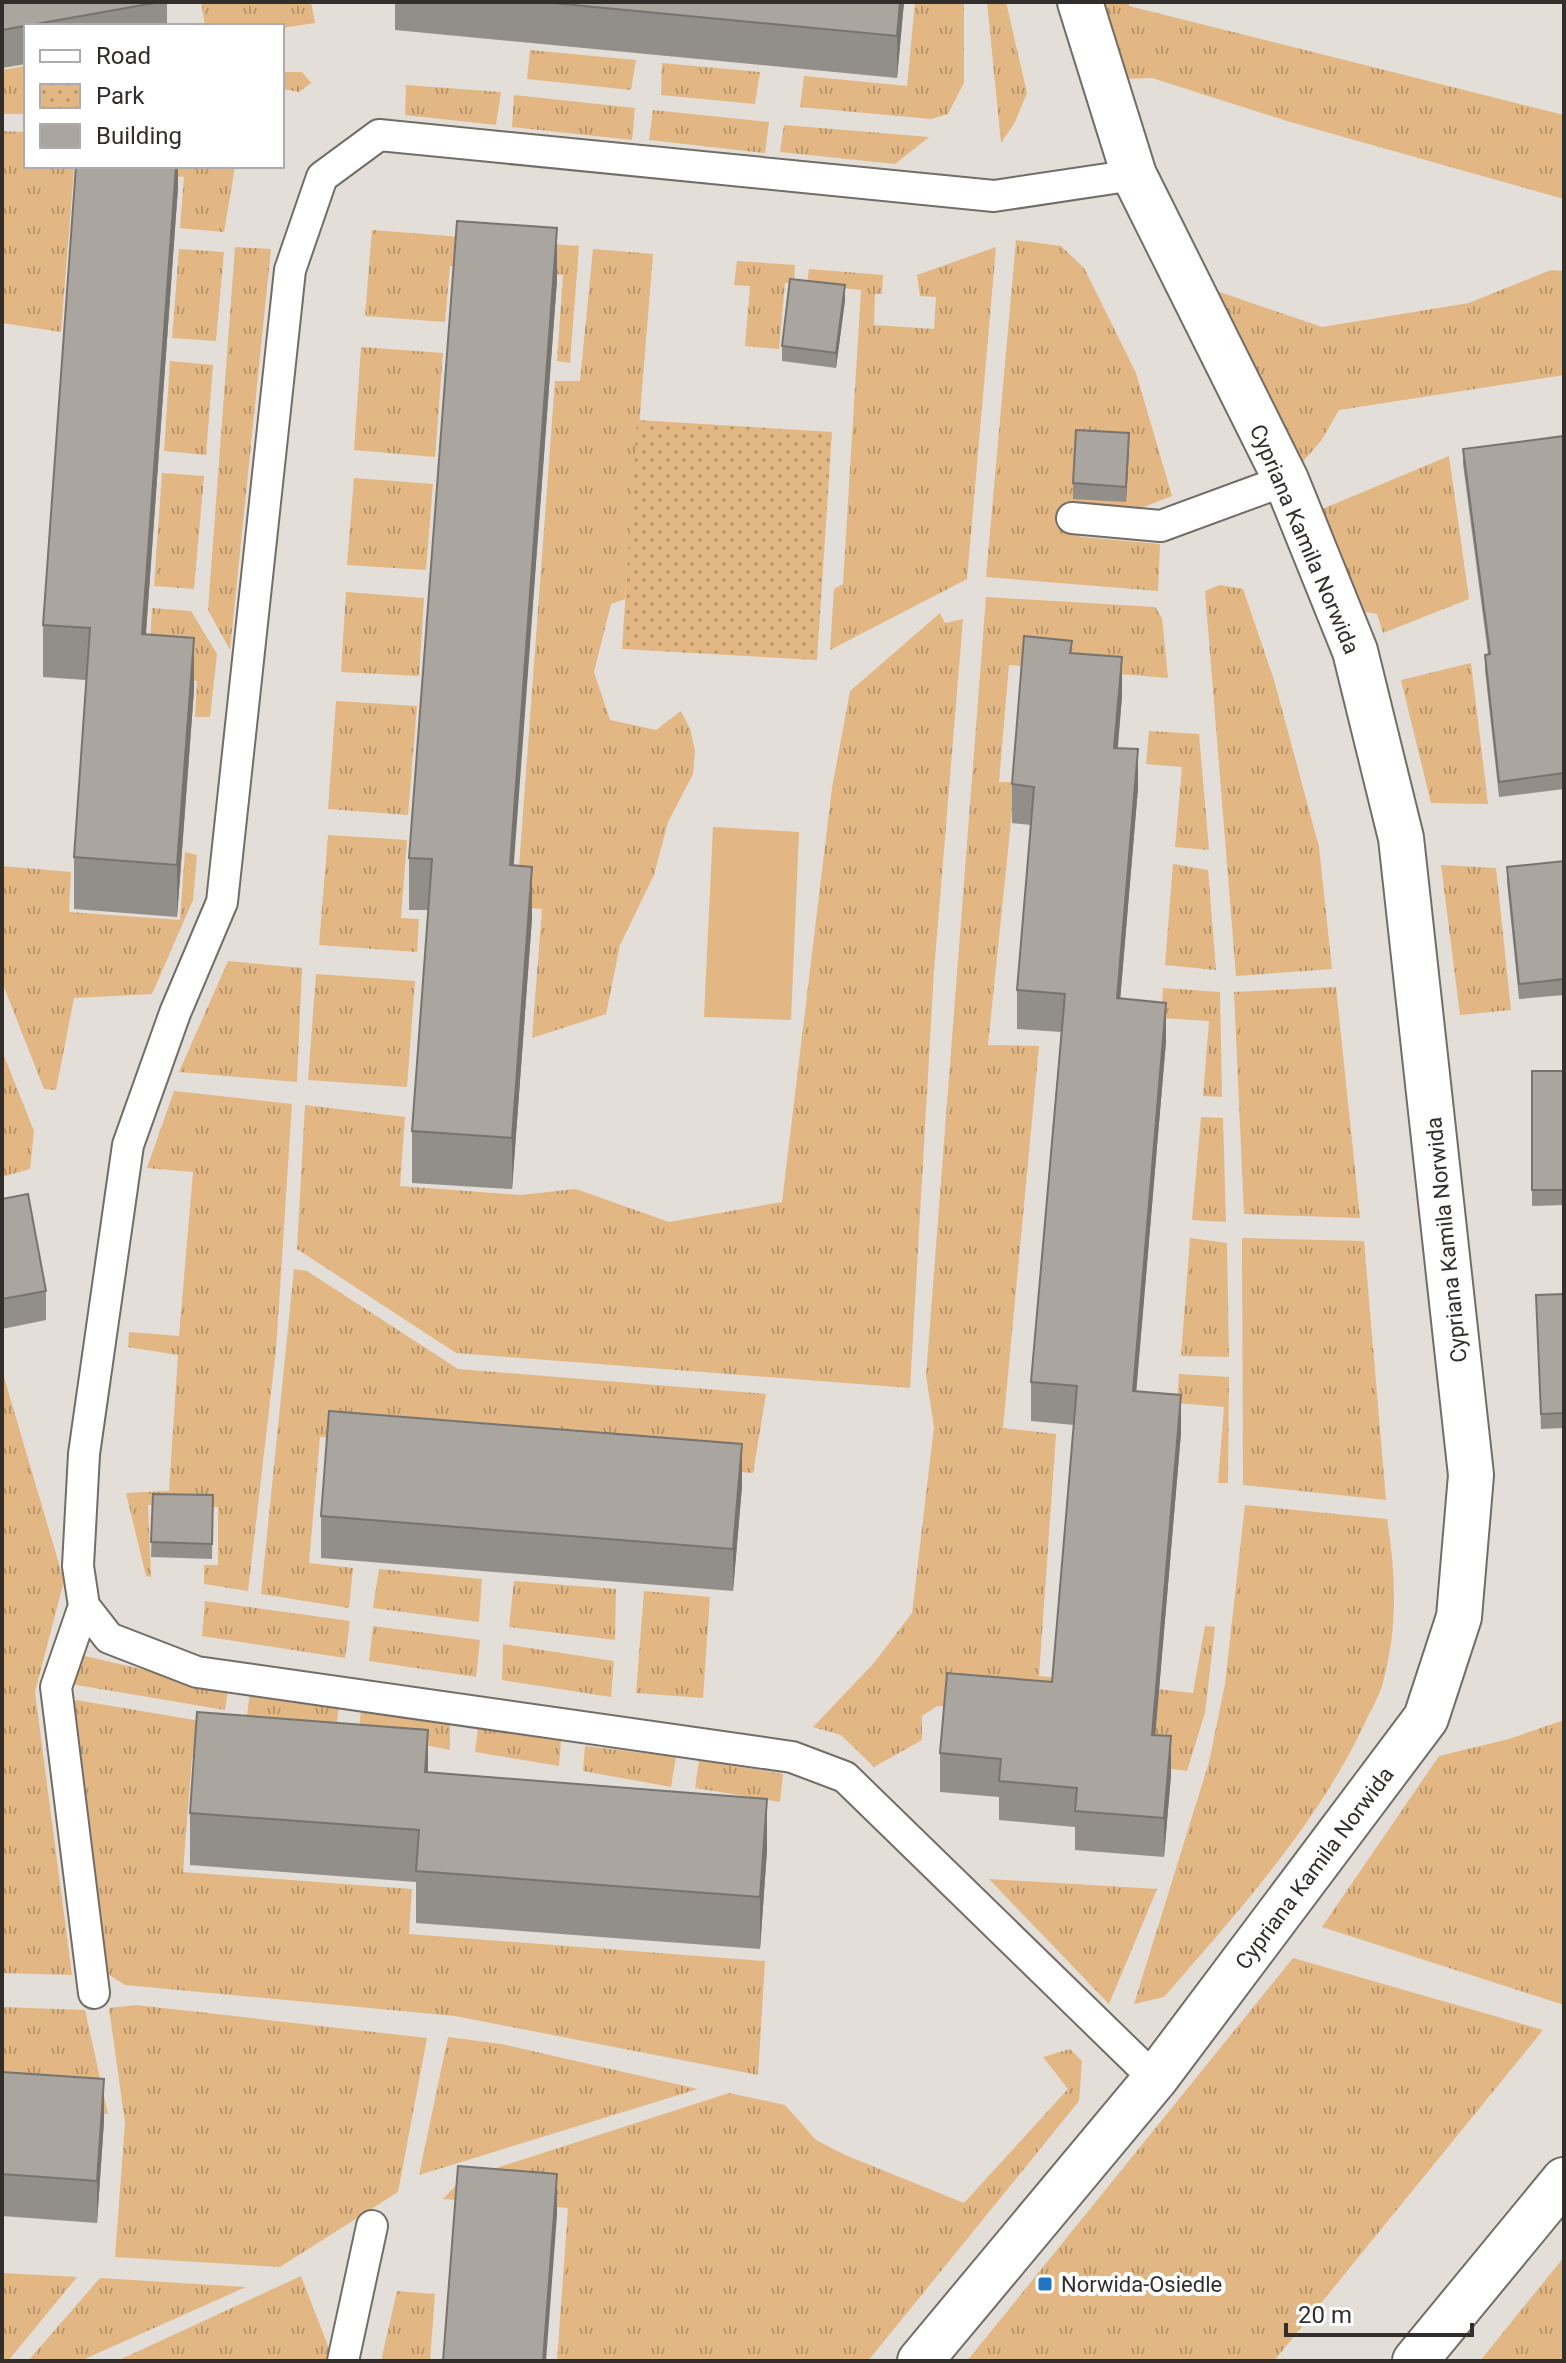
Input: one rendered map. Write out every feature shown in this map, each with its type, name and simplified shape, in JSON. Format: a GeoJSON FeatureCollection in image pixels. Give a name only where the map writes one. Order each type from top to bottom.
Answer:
{"type":"FeatureCollection","features":[{"type":"Feature","properties":{"kind":"street","name":"Cypriana Kamila Norwida"},"geometry":{"type":"LineString","coordinates":[[920,2361],[1155,2079],[1426,1718],[1459,1617],[1471,1475],[1401,838],[1355,651],[1286,480],[1134,175],[1080,2]]}},
{"type":"Feature","properties":{"kind":"street"},"geometry":{"type":"LineString","coordinates":[[1415,2361],[1564,2180]]}},
{"type":"Feature","properties":{"kind":"lane"},"geometry":{"type":"LineString","coordinates":[[94,1993],[56,1687],[84,1606],[78,1566],[84,1454],[128,1145],[175,1013],[222,902],[290,270],[322,177],[379,135],[994,196],[1134,175]]}},
{"type":"Feature","properties":{"kind":"lane"},"geometry":{"type":"LineString","coordinates":[[1072,518],[1161,526],[1286,480]]}},
{"type":"Feature","properties":{"kind":"lane"},"geometry":{"type":"LineString","coordinates":[[84,1606],[109,1638],[197,1672],[792,1757],[845,1777],[1155,2079]]}},
{"type":"Feature","properties":{"kind":"lane"},"geometry":{"type":"LineString","coordinates":[[343,2361],[372,2226]]}},
{"type":"Feature","properties":{"kind":"green space"},"geometry":{"type":"Polygon","coordinates":[[[201,2],[311,2],[315,23],[284,28],[284,24],[205,24],[201,2]]]}},
{"type":"Feature","properties":{"kind":"green space"},"geometry":{"type":"Polygon","coordinates":[[[915,2],[964,2],[964,83],[948,114],[931,119],[800,107],[804,76],[907,86],[915,2]]]}},
{"type":"Feature","properties":{"kind":"green space"},"geometry":{"type":"Polygon","coordinates":[[[987,2],[1006,2],[1027,93],[1015,122],[1001,143],[987,2]]]}},
{"type":"Feature","properties":{"kind":"green space"},"geometry":{"type":"Polygon","coordinates":[[[1070,2],[1129,2],[1129,6],[1564,115],[1564,199],[1287,121],[1152,78],[1091,80],[1070,2]]]}},
{"type":"Feature","properties":{"kind":"green space"},"geometry":{"type":"Polygon","coordinates":[[[530,50],[636,60],[631,90],[527,79],[530,50]]]}},
{"type":"Feature","properties":{"kind":"green space"},"geometry":{"type":"Polygon","coordinates":[[[662,63],[760,72],[755,104],[661,95],[662,63]]]}},
{"type":"Feature","properties":{"kind":"green space"},"geometry":{"type":"Polygon","coordinates":[[[24,66],[24,114],[2,114],[2,70],[24,66]]]}},
{"type":"Feature","properties":{"kind":"green space"},"geometry":{"type":"Polygon","coordinates":[[[284,72],[302,72],[311,83],[299,92],[284,89],[284,72]]]}},
{"type":"Feature","properties":{"kind":"green space"},"geometry":{"type":"Polygon","coordinates":[[[406,85],[501,92],[496,125],[405,115],[406,85]]]}},
{"type":"Feature","properties":{"kind":"green space"},"geometry":{"type":"Polygon","coordinates":[[[514,95],[635,108],[632,140],[512,127],[514,95]]]}},
{"type":"Feature","properties":{"kind":"green space"},"geometry":{"type":"Polygon","coordinates":[[[653,110],[769,122],[765,153],[649,140],[653,110]]]}},
{"type":"Feature","properties":{"kind":"green space"},"geometry":{"type":"Polygon","coordinates":[[[784,125],[929,137],[895,164],[780,152],[784,125]]]}},
{"type":"Feature","properties":{"kind":"green space"},"geometry":{"type":"Polygon","coordinates":[[[2,131],[24,132],[24,168],[235,168],[224,232],[180,228],[184,177],[74,169],[61,332],[2,323],[2,131]]]}},
{"type":"Feature","properties":{"kind":"green space"},"geometry":{"type":"Polygon","coordinates":[[[372,230],[579,246],[570,363],[557,361],[563,275],[450,266],[445,322],[365,316],[372,230]]]}},
{"type":"Feature","properties":{"kind":"green space"},"geometry":{"type":"Polygon","coordinates":[[[1016,240],[1061,246],[1084,268],[1136,373],[1172,496],[1144,507],[1068,504],[1067,530],[1082,537],[1160,544],[1158,591],[986,577],[1016,240]]]}},
{"type":"Feature","properties":{"kind":"green space"},"geometry":{"type":"Polygon","coordinates":[[[235,247],[271,249],[230,650],[208,610],[235,247]]]}},
{"type":"Feature","properties":{"kind":"green space"},"geometry":{"type":"Polygon","coordinates":[[[996,247],[967,579],[830,650],[834,589],[843,584],[861,290],[807,284],[809,269],[883,275],[882,294],[875,294],[874,325],[934,329],[936,297],[920,296],[917,275],[996,247]]]}},
{"type":"Feature","properties":{"kind":"green space"},"geometry":{"type":"Polygon","coordinates":[[[179,249],[224,252],[216,341],[172,338],[179,249]]]}},
{"type":"Feature","properties":{"kind":"green space"},"geometry":{"type":"Polygon","coordinates":[[[593,249],[653,254],[625,599],[611,604],[594,672],[610,720],[656,730],[681,711],[690,729],[695,751],[693,774],[668,822],[654,875],[620,945],[606,1014],[532,1038],[542,909],[516,907],[555,381],[580,381],[593,249]]]}},
{"type":"Feature","properties":{"kind":"green space"},"geometry":{"type":"Polygon","coordinates":[[[737,261],[795,265],[794,283],[785,283],[779,349],[745,346],[750,286],[734,285],[737,261]]]}},
{"type":"Feature","properties":{"kind":"green space"},"geometry":{"type":"Polygon","coordinates":[[[1551,270],[1564,271],[1564,375],[1339,410],[1321,441],[1291,475],[1205,287],[1322,327],[1469,303],[1551,270]]]}},
{"type":"Feature","properties":{"kind":"green space"},"geometry":{"type":"Polygon","coordinates":[[[361,347],[443,353],[435,457],[354,450],[361,347]]]}},
{"type":"Feature","properties":{"kind":"green space"},"geometry":{"type":"Polygon","coordinates":[[[170,361],[213,365],[206,455],[164,451],[170,361]]]}},
{"type":"Feature","properties":{"kind":"green space"},"geometry":{"type":"Polygon","coordinates":[[[637,420],[832,432],[817,660],[622,649],[637,420]]]}},
{"type":"Feature","properties":{"kind":"green space"},"geometry":{"type":"Polygon","coordinates":[[[1449,456],[1469,599],[1383,633],[1377,614],[1323,604],[1296,520],[1449,456]]]}},
{"type":"Feature","properties":{"kind":"green space"},"geometry":{"type":"Polygon","coordinates":[[[162,473],[204,476],[194,589],[154,586],[162,473]]]}},
{"type":"Feature","properties":{"kind":"green space"},"geometry":{"type":"Polygon","coordinates":[[[354,478],[433,484],[426,570],[347,565],[354,478]]]}},
{"type":"Feature","properties":{"kind":"green space"},"geometry":{"type":"Polygon","coordinates":[[[1220,585],[1243,589],[1274,680],[1319,847],[1332,969],[1236,976],[1205,591],[1220,585]]]}},
{"type":"Feature","properties":{"kind":"green space"},"geometry":{"type":"Polygon","coordinates":[[[346,592],[424,598],[419,676],[341,672],[346,592]]]}},
{"type":"Feature","properties":{"kind":"green space"},"geometry":{"type":"Polygon","coordinates":[[[986,597],[1155,607],[1162,618],[1168,678],[1009,665],[999,782],[1015,782],[988,1045],[1039,1046],[1003,1428],[1056,1434],[1039,1676],[1193,1693],[1205,1626],[1215,1627],[1205,1713],[1187,1771],[1109,1761],[1039,1709],[937,1706],[922,1716],[922,1740],[874,1767],[841,1735],[813,1727],[874,1663],[912,1613],[934,1427],[926,1376],[986,597]]]}},
{"type":"Feature","properties":{"kind":"green space"},"geometry":{"type":"Polygon","coordinates":[[[152,608],[191,611],[217,654],[210,717],[195,717],[197,681],[148,677],[152,608]]]}},
{"type":"Feature","properties":{"kind":"green space"},"geometry":{"type":"Polygon","coordinates":[[[940,613],[945,623],[963,619],[934,971],[910,1388],[456,1353],[297,1249],[305,1105],[405,1117],[400,1186],[521,1195],[576,1189],[669,1222],[782,1202],[832,788],[850,691],[940,613]]]}},
{"type":"Feature","properties":{"kind":"green space"},"geometry":{"type":"Polygon","coordinates":[[[1471,663],[1488,804],[1431,803],[1401,680],[1471,663]]]}},
{"type":"Feature","properties":{"kind":"green space"},"geometry":{"type":"Polygon","coordinates":[[[336,701],[417,706],[408,815],[328,809],[336,701]]]}},
{"type":"Feature","properties":{"kind":"green space"},"geometry":{"type":"Polygon","coordinates":[[[1149,731],[1199,734],[1209,850],[1175,847],[1182,767],[1146,764],[1149,731]]]}},
{"type":"Feature","properties":{"kind":"green space"},"geometry":{"type":"Polygon","coordinates":[[[713,827],[799,832],[791,1020],[704,1017],[713,827]]]}},
{"type":"Feature","properties":{"kind":"green space"},"geometry":{"type":"Polygon","coordinates":[[[328,835],[407,840],[401,918],[419,919],[417,952],[319,945],[328,835]]]}},
{"type":"Feature","properties":{"kind":"green space"},"geometry":{"type":"Polygon","coordinates":[[[185,852],[197,855],[193,900],[152,994],[74,998],[56,1090],[44,1089],[2,982],[2,866],[71,872],[69,912],[180,920],[185,852]]]}},
{"type":"Feature","properties":{"kind":"green space"},"geometry":{"type":"Polygon","coordinates":[[[1173,864],[1208,870],[1216,970],[1165,965],[1173,864]]]}},
{"type":"Feature","properties":{"kind":"green space"},"geometry":{"type":"Polygon","coordinates":[[[1441,865],[1496,868],[1511,1010],[1460,1015],[1441,865]]]}},
{"type":"Feature","properties":{"kind":"green space"},"geometry":{"type":"Polygon","coordinates":[[[228,961],[302,968],[297,1082],[179,1072],[228,961]]]}},
{"type":"Feature","properties":{"kind":"green space"},"geometry":{"type":"Polygon","coordinates":[[[316,974],[415,981],[407,1087],[308,1080],[316,974]]]}},
{"type":"Feature","properties":{"kind":"green space"},"geometry":{"type":"Polygon","coordinates":[[[1336,987],[1360,1218],[1244,1214],[1234,992],[1336,987]]]}},
{"type":"Feature","properties":{"kind":"green space"},"geometry":{"type":"Polygon","coordinates":[[[1163,988],[1220,992],[1222,1097],[1203,1096],[1209,1021],[1161,1018],[1163,988]]]}},
{"type":"Feature","properties":{"kind":"green space"},"geometry":{"type":"Polygon","coordinates":[[[2,1051],[34,1131],[30,1169],[2,1177],[2,1051]]]}},
{"type":"Feature","properties":{"kind":"green space"},"geometry":{"type":"Polygon","coordinates":[[[174,1091],[292,1104],[276,1350],[248,1591],[204,1584],[204,1565],[218,1565],[218,1507],[148,1505],[151,1577],[146,1576],[126,1493],[169,1491],[178,1355],[128,1347],[129,1332],[179,1336],[193,1172],[147,1168],[174,1091]]]}},
{"type":"Feature","properties":{"kind":"green space"},"geometry":{"type":"Polygon","coordinates":[[[1201,1117],[1223,1118],[1226,1222],[1192,1220],[1201,1117]]]}},
{"type":"Feature","properties":{"kind":"green space"},"geometry":{"type":"Polygon","coordinates":[[[1190,1238],[1227,1243],[1229,1357],[1181,1356],[1190,1238]]]}},
{"type":"Feature","properties":{"kind":"green space"},"geometry":{"type":"Polygon","coordinates":[[[1242,1238],[1364,1241],[1386,1500],[1243,1485],[1242,1238]]]}},
{"type":"Feature","properties":{"kind":"green space"},"geometry":{"type":"Polygon","coordinates":[[[294,1269],[307,1271],[458,1369],[766,1394],[753,1473],[320,1437],[309,1563],[353,1568],[349,1608],[261,1594],[294,1269]]]}},
{"type":"Feature","properties":{"kind":"green space"},"geometry":{"type":"Polygon","coordinates":[[[1179,1374],[1229,1377],[1228,1483],[1218,1483],[1224,1407],[1177,1403],[1179,1374]]]}},
{"type":"Feature","properties":{"kind":"green space"},"geometry":{"type":"Polygon","coordinates":[[[4,1377],[64,1581],[35,1692],[72,1975],[2,1973],[4,1377]]]}},
{"type":"Feature","properties":{"kind":"green space"},"geometry":{"type":"Polygon","coordinates":[[[1245,1505],[1387,1519],[1394,1601],[1388,1662],[1379,1694],[1344,1764],[1298,1834],[1164,1997],[1134,2004],[1209,1762],[1225,1684],[1245,1505]]]}},
{"type":"Feature","properties":{"kind":"green space"},"geometry":{"type":"Polygon","coordinates":[[[379,1569],[482,1579],[479,1622],[373,1608],[379,1569]]]}},
{"type":"Feature","properties":{"kind":"green space"},"geometry":{"type":"Polygon","coordinates":[[[514,1581],[616,1589],[615,1640],[509,1627],[514,1581]]]}},
{"type":"Feature","properties":{"kind":"green space"},"geometry":{"type":"Polygon","coordinates":[[[644,1591],[710,1597],[703,1698],[636,1693],[644,1591]]]}},
{"type":"Feature","properties":{"kind":"green space"},"geometry":{"type":"Polygon","coordinates":[[[205,1601],[350,1621],[345,1658],[202,1636],[205,1601]]]}},
{"type":"Feature","properties":{"kind":"green space"},"geometry":{"type":"Polygon","coordinates":[[[373,1626],[480,1640],[476,1677],[369,1661],[373,1626]]]}},
{"type":"Feature","properties":{"kind":"green space"},"geometry":{"type":"Polygon","coordinates":[[[503,1644],[614,1661],[611,1697],[502,1680],[503,1644]]]}},
{"type":"Feature","properties":{"kind":"green space"},"geometry":{"type":"Polygon","coordinates":[[[76,1654],[228,1689],[225,1710],[65,1683],[76,1654]]]}},
{"type":"Feature","properties":{"kind":"green space"},"geometry":{"type":"Polygon","coordinates":[[[250,1691],[339,1707],[336,1729],[247,1715],[250,1691]]]}},
{"type":"Feature","properties":{"kind":"green space"},"geometry":{"type":"Polygon","coordinates":[[[76,1700],[224,1725],[225,1758],[192,1757],[183,1872],[412,1889],[409,1934],[765,1961],[758,2075],[455,2016],[125,1985],[106,1973],[68,1710],[76,1700]]]}},
{"type":"Feature","properties":{"kind":"green space"},"geometry":{"type":"Polygon","coordinates":[[[361,1709],[450,1724],[450,1750],[359,1732],[361,1709]]]}},
{"type":"Feature","properties":{"kind":"green space"},"geometry":{"type":"Polygon","coordinates":[[[1564,1720],[1564,2005],[1322,1927],[1439,1756],[1509,1739],[1564,1720]]]}},
{"type":"Feature","properties":{"kind":"green space"},"geometry":{"type":"Polygon","coordinates":[[[478,1728],[561,1741],[559,1766],[475,1752],[478,1728]]]}},
{"type":"Feature","properties":{"kind":"green space"},"geometry":{"type":"Polygon","coordinates":[[[585,1746],[676,1757],[671,1787],[583,1771],[585,1746]]]}},
{"type":"Feature","properties":{"kind":"green space"},"geometry":{"type":"Polygon","coordinates":[[[699,1760],[783,1774],[780,1802],[695,1788],[699,1760]]]}},
{"type":"Feature","properties":{"kind":"green space"},"geometry":{"type":"Polygon","coordinates":[[[989,1879],[1157,1889],[1109,2004],[989,1879]]]}},
{"type":"Feature","properties":{"kind":"green space"},"geometry":{"type":"Polygon","coordinates":[[[1293,1958],[1543,2030],[1274,2361],[967,2361],[1293,1958]]]}},
{"type":"Feature","properties":{"kind":"green space"},"geometry":{"type":"Polygon","coordinates":[[[136,2005],[427,2038],[398,2192],[280,2267],[115,2257],[125,2123],[109,2008],[136,2005]]]}},
{"type":"Feature","properties":{"kind":"green space"},"geometry":{"type":"Polygon","coordinates":[[[2,2007],[85,2010],[108,2114],[2,2108],[2,2007]]]}},
{"type":"Feature","properties":{"kind":"green space"},"geometry":{"type":"Polygon","coordinates":[[[448,2037],[501,2044],[698,2089],[419,2175],[448,2037]]]}},
{"type":"Feature","properties":{"kind":"green space"},"geometry":{"type":"Polygon","coordinates":[[[1070,2049],[1082,2061],[1079,2101],[868,2361],[557,2361],[568,2208],[443,2199],[462,2179],[729,2093],[785,2105],[816,2140],[845,2155],[964,2203],[1068,2089],[1043,2057],[1070,2049]]]}},
{"type":"Feature","properties":{"kind":"green space"},"geometry":{"type":"Polygon","coordinates":[[[1564,2257],[1564,2361],[1480,2361],[1564,2257]]]}},
{"type":"Feature","properties":{"kind":"green space"},"geometry":{"type":"Polygon","coordinates":[[[2,2273],[77,2277],[8,2361],[2,2361],[2,2273]]]}},
{"type":"Feature","properties":{"kind":"green space"},"geometry":{"type":"Polygon","coordinates":[[[301,2276],[330,2351],[328,2361],[117,2361],[301,2276]]]}},
{"type":"Feature","properties":{"kind":"green space"},"geometry":{"type":"Polygon","coordinates":[[[100,2278],[246,2287],[80,2361],[28,2361],[100,2278]]]}},
{"type":"Feature","properties":{"kind":"green space"},"geometry":{"type":"Polygon","coordinates":[[[397,2291],[435,2294],[430,2361],[381,2361],[397,2291]]]}},
{"type":"Feature","properties":{"kind":"building"},"geometry":{"type":"Polygon","coordinates":[[[2,2],[160,2],[24,24],[2,30],[2,2]]]}},
{"type":"Feature","properties":{"kind":"building"},"geometry":{"type":"Polygon","coordinates":[[[542,2],[900,2],[897,36],[542,2]]]}},
{"type":"Feature","properties":{"kind":"building"},"geometry":{"type":"Polygon","coordinates":[[[76,168],[176,168],[142,634],[194,638],[177,865],[74,857],[90,628],[43,625],[76,168]]]}},
{"type":"Feature","properties":{"kind":"building"},"geometry":{"type":"Polygon","coordinates":[[[457,221],[557,228],[510,865],[532,867],[512,1138],[412,1131],[432,859],[409,858],[457,221]]]}},
{"type":"Feature","properties":{"kind":"building"},"geometry":{"type":"Polygon","coordinates":[[[790,279],[845,285],[836,353],[782,346],[790,279]]]}},
{"type":"Feature","properties":{"kind":"building"},"geometry":{"type":"Polygon","coordinates":[[[1076,430],[1129,433],[1126,487],[1073,483],[1076,430]]]}},
{"type":"Feature","properties":{"kind":"building"},"geometry":{"type":"Polygon","coordinates":[[[1564,436],[1564,773],[1499,782],[1485,655],[1490,654],[1463,449],[1564,436]]]}},
{"type":"Feature","properties":{"kind":"building"},"geometry":{"type":"Polygon","coordinates":[[[1024,636],[1072,641],[1070,653],[1122,657],[1114,748],[1138,749],[1117,998],[1166,1003],[1133,1391],[1181,1395],[1152,1735],[1171,1736],[1164,1818],[1075,1811],[1077,1788],[999,1781],[1001,1759],[940,1753],[947,1673],[1052,1682],[1077,1386],[1031,1382],[1065,994],[1017,990],[1034,787],[1012,784],[1024,636]]]}},
{"type":"Feature","properties":{"kind":"building"},"geometry":{"type":"Polygon","coordinates":[[[1564,861],[1564,979],[1519,984],[1507,867],[1564,861]]]}},
{"type":"Feature","properties":{"kind":"building"},"geometry":{"type":"Polygon","coordinates":[[[1532,1071],[1564,1071],[1564,1190],[1532,1190],[1532,1071]]]}},
{"type":"Feature","properties":{"kind":"building"},"geometry":{"type":"Polygon","coordinates":[[[28,1194],[46,1291],[2,1299],[2,1199],[28,1194]]]}},
{"type":"Feature","properties":{"kind":"building"},"geometry":{"type":"Polygon","coordinates":[[[1564,1294],[1564,1413],[1541,1414],[1536,1295],[1564,1294]]]}},
{"type":"Feature","properties":{"kind":"building"},"geometry":{"type":"Polygon","coordinates":[[[329,1411],[742,1444],[733,1549],[321,1516],[329,1411]]]}},
{"type":"Feature","properties":{"kind":"building"},"geometry":{"type":"Polygon","coordinates":[[[153,1494],[213,1495],[212,1544],[151,1542],[153,1494]]]}},
{"type":"Feature","properties":{"kind":"building"},"geometry":{"type":"Polygon","coordinates":[[[197,1712],[428,1730],[425,1772],[767,1799],[760,1897],[416,1871],[419,1830],[190,1813],[197,1712]]]}},
{"type":"Feature","properties":{"kind":"building"},"geometry":{"type":"Polygon","coordinates":[[[2,2072],[104,2079],[97,2181],[2,2174],[2,2072]]]}},
{"type":"Feature","properties":{"kind":"building"},"geometry":{"type":"Polygon","coordinates":[[[458,2166],[557,2174],[543,2361],[443,2361],[458,2166]]]}},
{"type":"Feature","properties":{"kind":"place","name":"Norwida-Osiedle"},"geometry":{"type":"Point","coordinates":[1045,2284]}}]}
